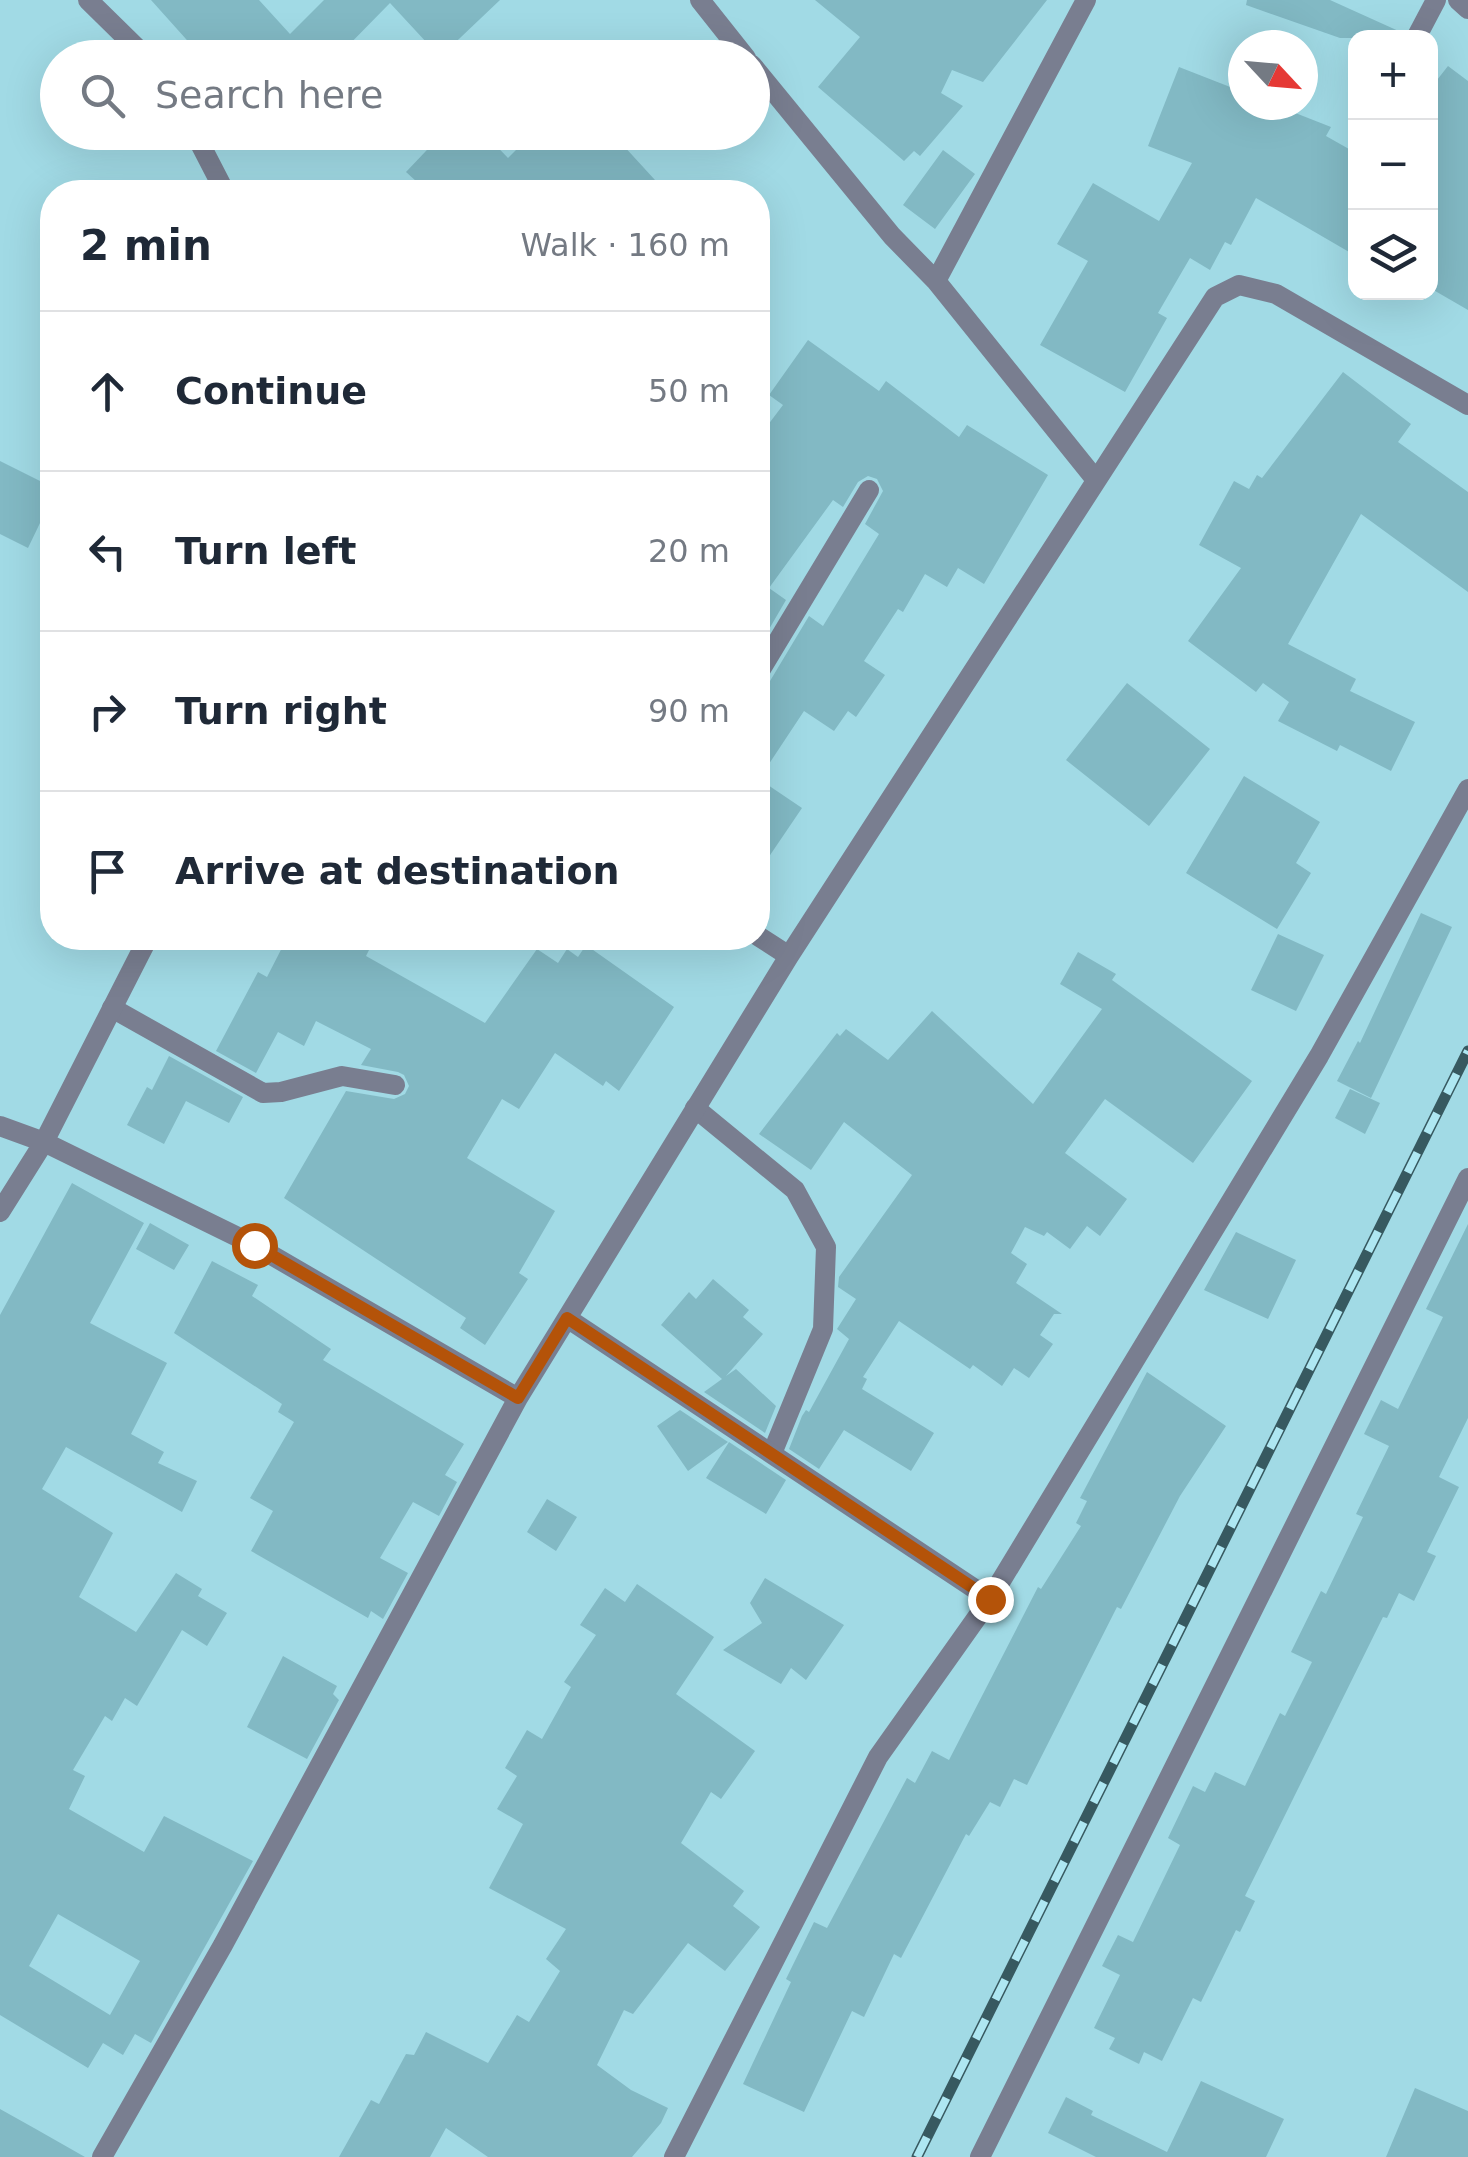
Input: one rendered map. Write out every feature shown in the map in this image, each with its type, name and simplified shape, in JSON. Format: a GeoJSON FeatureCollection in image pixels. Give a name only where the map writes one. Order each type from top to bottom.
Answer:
{"type":"FeatureCollection","features":[{"type":"Feature","properties":{"kind":"street"},"geometry":{"type":"LineString","coordinates":[[88,0],[129,40]]}},
{"type":"Feature","properties":{"kind":"street"},"geometry":{"type":"LineString","coordinates":[[700,0],[732,40]]}},
{"type":"Feature","properties":{"kind":"street"},"geometry":{"type":"LineString","coordinates":[[936,281],[1086,0]]}},
{"type":"Feature","properties":{"kind":"street"},"geometry":{"type":"LineString","coordinates":[[1420,30],[1436,0]]}},
{"type":"Feature","properties":{"kind":"street"},"geometry":{"type":"LineString","coordinates":[[1458,0],[1468,8]]}},
{"type":"Feature","properties":{"kind":"street"},"geometry":{"type":"LineString","coordinates":[[770,87],[892,236],[936,281],[1096,480]]}},
{"type":"Feature","properties":{"kind":"street"},"geometry":{"type":"LineString","coordinates":[[203,150],[219,180]]}},
{"type":"Feature","properties":{"kind":"street"},"geometry":{"type":"LineString","coordinates":[[102,2157],[223,1945],[518,1398],[789,956],[1215,297],[1239,285],[1276,294],[1468,405]]}},
{"type":"Feature","properties":{"kind":"street"},"geometry":{"type":"LineString","coordinates":[[770,654],[868,490]]}},
{"type":"Feature","properties":{"kind":"street"},"geometry":{"type":"LineString","coordinates":[[674,2157],[878,1757],[990,1599],[1320,1056],[1468,789]]}},
{"type":"Feature","properties":{"kind":"street"},"geometry":{"type":"LineString","coordinates":[[770,944],[789,956]]}},
{"type":"Feature","properties":{"kind":"street"},"geometry":{"type":"LineString","coordinates":[[0,1212],[44,1142],[142,950]]}},
{"type":"Feature","properties":{"kind":"street"},"geometry":{"type":"LineString","coordinates":[[112,1008],[262,1093],[342,1076],[396,1085]]}},
{"type":"Feature","properties":{"kind":"street"},"geometry":{"type":"LineString","coordinates":[[695,1108],[795,1190],[826,1247],[823,1329],[772,1452]]}},
{"type":"Feature","properties":{"kind":"street"},"geometry":{"type":"LineString","coordinates":[[0,1126],[44,1142],[254,1245],[518,1398]]}},
{"type":"Feature","properties":{"kind":"street"},"geometry":{"type":"LineString","coordinates":[[980,2157],[1468,1178]]}},
{"type":"Feature","properties":{"kind":"street"},"geometry":{"type":"LineString","coordinates":[[567,1318],[990,1599]]}},
{"type":"Feature","properties":{"kind":"building"},"geometry":{"type":"Polygon","coordinates":[[[151,0],[259,0],[290,34],[324,0],[500,0],[458,40],[424,40],[390,3],[354,40],[187,40],[151,0]]]}},
{"type":"Feature","properties":{"kind":"building"},"geometry":{"type":"Polygon","coordinates":[[[815,0],[1047,0],[983,82],[952,70],[941,93],[963,106],[920,156],[914,151],[904,161],[818,87],[860,37],[815,0]]]}},
{"type":"Feature","properties":{"kind":"building"},"geometry":{"type":"Polygon","coordinates":[[[1247,0],[1330,0],[1396,30],[1348,30],[1348,38],[1340,38],[1246,5],[1247,0]]]}},
{"type":"Feature","properties":{"kind":"building"},"geometry":{"type":"Polygon","coordinates":[[[1448,66],[1468,81],[1468,310],[1438,293],[1438,79],[1448,66]]]}},
{"type":"Feature","properties":{"kind":"building"},"geometry":{"type":"Polygon","coordinates":[[[1179,67],[1228,86],[1228,120],[1313,120],[1331,127],[1326,136],[1348,148],[1348,251],[1256,198],[1231,245],[1225,242],[1210,270],[1190,258],[1158,313],[1167,318],[1125,392],[1040,345],[1088,261],[1057,244],[1093,183],[1159,221],[1192,163],[1148,146],[1179,67]]]}},
{"type":"Feature","properties":{"kind":"building"},"geometry":{"type":"Polygon","coordinates":[[[427,150],[500,150],[508,158],[516,150],[628,150],[655,180],[415,180],[406,172],[427,150]]]}},
{"type":"Feature","properties":{"kind":"building"},"geometry":{"type":"Polygon","coordinates":[[[943,150],[975,174],[935,229],[903,205],[943,150]]]}},
{"type":"Feature","properties":{"kind":"building"},"geometry":{"type":"Polygon","coordinates":[[[808,340],[879,391],[886,381],[959,437],[967,425],[1048,475],[984,584],[958,568],[947,587],[925,574],[903,612],[898,609],[864,661],[885,675],[856,717],[848,711],[834,731],[804,711],[770,762],[770,681],[809,616],[823,626],[879,534],[865,524],[883,491],[877,479],[868,476],[858,482],[843,507],[833,500],[770,587],[770,422],[783,405],[770,394],[808,340]]]}},
{"type":"Feature","properties":{"kind":"building"},"geometry":{"type":"Polygon","coordinates":[[[1343,372],[1411,424],[1398,442],[1468,492],[1468,592],[1361,514],[1288,644],[1356,679],[1350,691],[1415,722],[1391,771],[1340,745],[1337,751],[1278,721],[1289,702],[1263,683],[1256,692],[1188,641],[1241,568],[1199,545],[1234,481],[1249,489],[1257,475],[1262,478],[1343,372]]]}},
{"type":"Feature","properties":{"kind":"building"},"geometry":{"type":"Polygon","coordinates":[[[0,461],[40,481],[40,523],[28,548],[0,534],[0,461]]]}},
{"type":"Feature","properties":{"kind":"building"},"geometry":{"type":"Polygon","coordinates":[[[770,589],[786,600],[770,627],[770,589]]]}},
{"type":"Feature","properties":{"kind":"building"},"geometry":{"type":"Polygon","coordinates":[[[1127,683],[1210,749],[1149,826],[1066,760],[1127,683]]]}},
{"type":"Feature","properties":{"kind":"building"},"geometry":{"type":"Polygon","coordinates":[[[1244,776],[1320,822],[1296,863],[1311,873],[1277,929],[1186,873],[1244,776]]]}},
{"type":"Feature","properties":{"kind":"building"},"geometry":{"type":"Polygon","coordinates":[[[770,786],[802,808],[770,855],[770,786]]]}},
{"type":"Feature","properties":{"kind":"building"},"geometry":{"type":"Polygon","coordinates":[[[1421,913],[1452,927],[1371,1098],[1337,1081],[1360,1043],[1421,913]]]}},
{"type":"Feature","properties":{"kind":"building"},"geometry":{"type":"Polygon","coordinates":[[[1278,934],[1324,955],[1296,1011],[1251,990],[1278,934]]]}},
{"type":"Feature","properties":{"kind":"building"},"geometry":{"type":"Polygon","coordinates":[[[281,950],[369,950],[366,956],[485,1023],[536,950],[558,963],[566,950],[578,957],[583,950],[593,950],[674,1007],[619,1091],[606,1081],[603,1086],[555,1053],[519,1109],[502,1099],[467,1158],[555,1211],[519,1273],[528,1279],[485,1345],[460,1328],[466,1318],[284,1198],[346,1091],[394,1099],[405,1094],[409,1086],[398,1072],[361,1065],[371,1049],[316,1021],[304,1046],[278,1032],[256,1073],[216,1051],[258,972],[267,977],[281,950]]]}},
{"type":"Feature","properties":{"kind":"building"},"geometry":{"type":"Polygon","coordinates":[[[1078,952],[1116,974],[1112,980],[1252,1081],[1193,1163],[1105,1099],[1065,1153],[1127,1199],[1100,1236],[1087,1226],[1070,1249],[1047,1232],[1044,1236],[1025,1227],[1011,1253],[1027,1264],[1016,1283],[1062,1314],[1054,1314],[1040,1335],[1053,1344],[1029,1378],[1014,1368],[1002,1386],[899,1321],[863,1377],[867,1379],[862,1389],[934,1433],[911,1471],[844,1430],[819,1469],[789,1449],[802,1416],[806,1410],[809,1412],[849,1339],[837,1329],[856,1299],[838,1287],[839,1277],[912,1175],[844,1122],[811,1170],[759,1134],[837,1033],[840,1036],[846,1029],[888,1060],[932,1011],[1033,1104],[1102,1009],[1060,984],[1078,952]]]}},
{"type":"Feature","properties":{"kind":"building"},"geometry":{"type":"Polygon","coordinates":[[[169,1056],[243,1097],[229,1123],[186,1101],[164,1144],[127,1125],[147,1087],[152,1090],[169,1056]]]}},
{"type":"Feature","properties":{"kind":"building"},"geometry":{"type":"Polygon","coordinates":[[[1350,1089],[1380,1103],[1365,1134],[1335,1118],[1350,1089]]]}},
{"type":"Feature","properties":{"kind":"building"},"geometry":{"type":"Polygon","coordinates":[[[72,1183],[144,1223],[90,1323],[167,1363],[131,1434],[164,1452],[158,1463],[197,1481],[182,1512],[66,1447],[42,1489],[113,1533],[79,1597],[136,1632],[176,1573],[202,1589],[198,1596],[227,1613],[207,1646],[182,1630],[137,1706],[125,1698],[112,1721],[105,1716],[73,1770],[85,1776],[69,1809],[144,1852],[164,1816],[253,1861],[151,2043],[135,2034],[123,2055],[103,2043],[88,2068],[0,2015],[0,1315],[72,1183]],[[58,1914],[29,1966],[110,2015],[140,1961],[58,1914]]]}},
{"type":"Feature","properties":{"kind":"building"},"geometry":{"type":"Polygon","coordinates":[[[150,1223],[189,1245],[174,1270],[136,1249],[150,1223]]]}},
{"type":"Feature","properties":{"kind":"building"},"geometry":{"type":"Polygon","coordinates":[[[1468,1224],[1468,1418],[1439,1477],[1459,1487],[1427,1552],[1436,1556],[1414,1601],[1399,1593],[1387,1618],[1383,1617],[1245,1896],[1255,1901],[1240,1932],[1236,1930],[1201,2002],[1193,1998],[1162,2061],[1144,2052],[1139,2064],[1109,2049],[1115,2038],[1094,2028],[1120,1975],[1102,1966],[1118,1935],[1133,1942],[1180,1845],[1168,1838],[1193,1786],[1205,1792],[1215,1772],[1245,1786],[1280,1713],[1285,1716],[1312,1662],[1291,1652],[1321,1591],[1326,1594],[1363,1517],[1356,1514],[1389,1446],[1364,1434],[1381,1400],[1398,1409],[1443,1317],[1426,1309],[1468,1224]]]}},
{"type":"Feature","properties":{"kind":"building"},"geometry":{"type":"Polygon","coordinates":[[[1236,1232],[1296,1260],[1268,1319],[1204,1290],[1236,1232]]]}},
{"type":"Feature","properties":{"kind":"building"},"geometry":{"type":"Polygon","coordinates":[[[212,1261],[258,1285],[252,1296],[331,1349],[323,1360],[464,1444],[445,1475],[457,1482],[439,1516],[413,1502],[380,1558],[408,1573],[383,1619],[371,1611],[368,1618],[251,1551],[273,1511],[250,1498],[294,1422],[278,1412],[282,1404],[174,1333],[212,1261]]]}},
{"type":"Feature","properties":{"kind":"building"},"geometry":{"type":"Polygon","coordinates":[[[713,1279],[749,1310],[743,1317],[763,1334],[726,1376],[736,1369],[776,1406],[765,1433],[704,1392],[722,1379],[661,1325],[689,1292],[696,1299],[713,1279]]]}},
{"type":"Feature","properties":{"kind":"building"},"geometry":{"type":"Polygon","coordinates":[[[1147,1372],[1226,1426],[1180,1496],[1121,1609],[1117,1607],[1027,1785],[1014,1779],[1000,1807],[990,1802],[969,1836],[966,1834],[901,1958],[894,1954],[864,2017],[852,2011],[804,2112],[743,2084],[791,1982],[786,1979],[814,1922],[827,1928],[907,1778],[915,1783],[932,1751],[949,1760],[1038,1587],[1041,1589],[1081,1526],[1076,1523],[1087,1501],[1080,1498],[1147,1372]]]}},
{"type":"Feature","properties":{"kind":"building"},"geometry":{"type":"Polygon","coordinates":[[[680,1410],[728,1442],[688,1471],[657,1426],[680,1410]]]}},
{"type":"Feature","properties":{"kind":"building"},"geometry":{"type":"Polygon","coordinates":[[[729,1442],[786,1480],[766,1514],[706,1478],[729,1442]]]}},
{"type":"Feature","properties":{"kind":"building"},"geometry":{"type":"Polygon","coordinates":[[[547,1499],[577,1517],[556,1551],[527,1532],[547,1499]]]}},
{"type":"Feature","properties":{"kind":"building"},"geometry":{"type":"Polygon","coordinates":[[[765,1578],[844,1625],[806,1680],[791,1668],[781,1684],[723,1650],[762,1623],[750,1603],[765,1578]]]}},
{"type":"Feature","properties":{"kind":"building"},"geometry":{"type":"Polygon","coordinates":[[[637,1584],[714,1637],[676,1694],[755,1751],[721,1799],[711,1792],[681,1843],[744,1891],[733,1906],[760,1927],[725,1971],[688,1943],[633,2014],[624,2010],[597,2065],[631,2090],[668,2108],[661,2123],[632,2157],[488,2157],[446,2128],[430,2157],[339,2157],[371,2100],[379,2104],[406,2054],[414,2055],[426,2032],[488,2063],[517,2015],[529,2022],[560,1971],[546,1959],[566,1929],[489,1888],[523,1824],[497,1809],[517,1776],[505,1768],[527,1730],[542,1739],[571,1687],[564,1682],[596,1635],[580,1625],[605,1588],[625,1602],[637,1584]]]}},
{"type":"Feature","properties":{"kind":"building"},"geometry":{"type":"Polygon","coordinates":[[[283,1656],[337,1686],[333,1694],[339,1700],[307,1759],[247,1727],[283,1656]]]}},
{"type":"Feature","properties":{"kind":"building"},"geometry":{"type":"Polygon","coordinates":[[[1201,2081],[1284,2119],[1266,2157],[1096,2157],[1048,2133],[1066,2097],[1093,2111],[1091,2115],[1167,2152],[1201,2081]]]}},
{"type":"Feature","properties":{"kind":"building"},"geometry":{"type":"Polygon","coordinates":[[[1415,2088],[1468,2111],[1468,2157],[1386,2157],[1415,2088]]]}},
{"type":"Feature","properties":{"kind":"building"},"geometry":{"type":"Polygon","coordinates":[[[0,2109],[34,2128],[85,2157],[0,2157],[0,2109]]]}},
{"type":"Feature","properties":{"kind":"railway"},"geometry":{"type":"LineString","coordinates":[[917,2157],[1468,1051]]}},
{"type":"Feature","properties":{"kind":"route"},"geometry":{"type":"LineString","coordinates":[[254,1245],[518,1398],[567,1318],[990,1599]]}}]}
